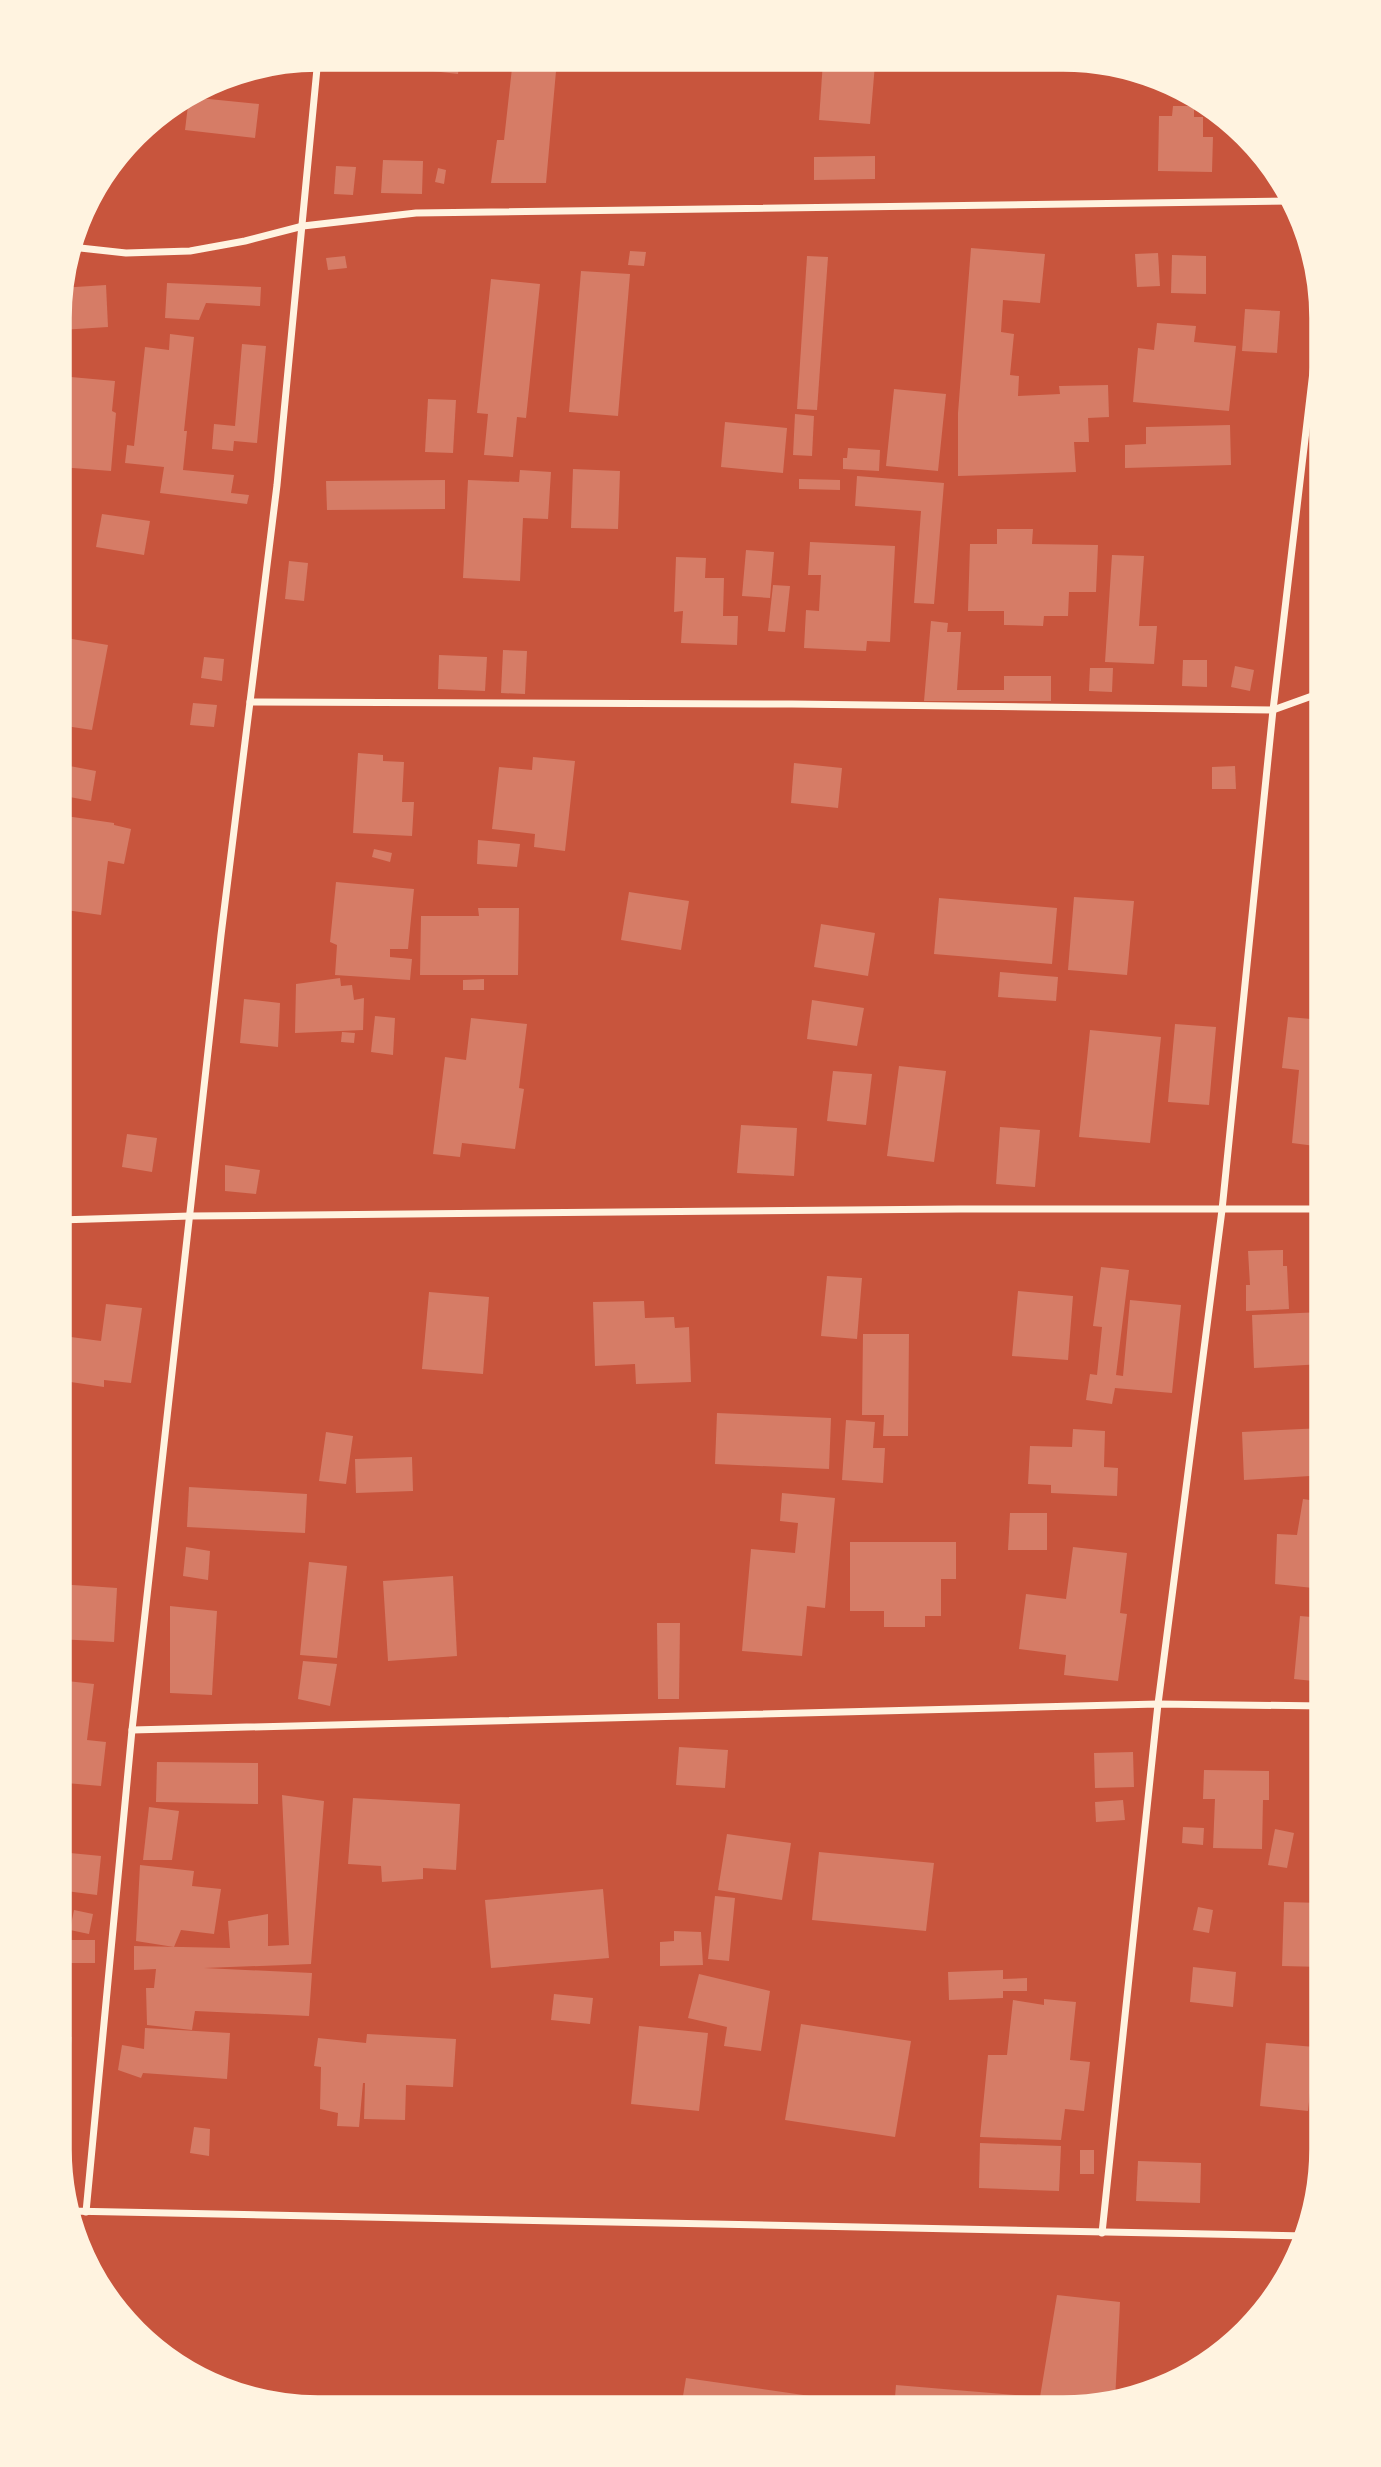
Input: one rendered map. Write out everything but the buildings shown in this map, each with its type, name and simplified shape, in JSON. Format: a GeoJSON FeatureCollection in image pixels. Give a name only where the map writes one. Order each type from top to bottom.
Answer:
{"type":"FeatureCollection","features":[{"type":"Feature","properties":{"kind":"street"},"geometry":{"type":"LineString","coordinates":[[86,2212],[132,1730],[277,485],[317,71]]}},
{"type":"Feature","properties":{"kind":"street"},"geometry":{"type":"LineString","coordinates":[[80,248],[126,253],[190,251],[245,241],[303,226],[416,213],[1282,201]]}},
{"type":"Feature","properties":{"kind":"street"},"geometry":{"type":"LineString","coordinates":[[1102,2233],[1158,1704],[1222,1210],[1273,710],[1311,389]]}},
{"type":"Feature","properties":{"kind":"street"},"geometry":{"type":"LineString","coordinates":[[250,702],[792,704],[1273,710],[1311,696]]}},
{"type":"Feature","properties":{"kind":"street"},"geometry":{"type":"LineString","coordinates":[[70,1220],[190,1216],[961,1209],[1311,1209]]}},
{"type":"Feature","properties":{"kind":"street"},"geometry":{"type":"LineString","coordinates":[[132,1730],[1158,1704],[1311,1706]]}},
{"type":"Feature","properties":{"kind":"street"},"geometry":{"type":"LineString","coordinates":[[78,2212],[1295,2236]]}}]}
